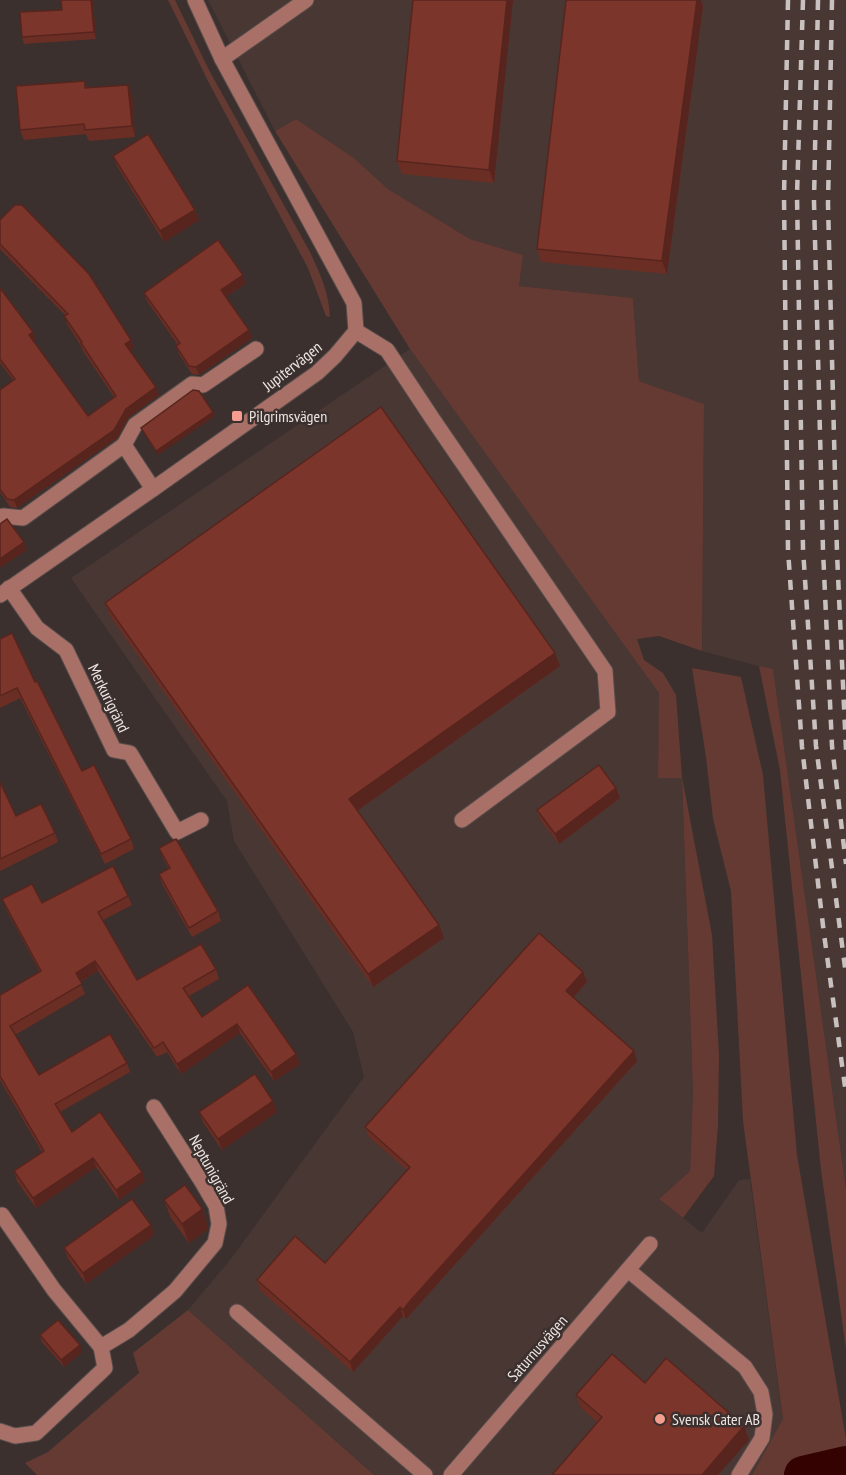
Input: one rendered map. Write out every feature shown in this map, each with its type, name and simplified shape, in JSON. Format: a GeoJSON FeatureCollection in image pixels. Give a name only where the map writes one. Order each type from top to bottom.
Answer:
{"type":"FeatureCollection","features":[{"type":"Feature","properties":{"kind":"street"},"geometry":{"type":"LineString","coordinates":[[195,0],[222,59],[354,303],[356,331],[387,350],[605,671],[608,712],[462,820]]}},
{"type":"Feature","properties":{"kind":"street"},"geometry":{"type":"LineString","coordinates":[[222,59],[306,0]]}},
{"type":"Feature","properties":{"kind":"street","name":"Jupitervägen"},"geometry":{"type":"LineString","coordinates":[[4,591],[317,373],[356,331]]}},
{"type":"Feature","properties":{"kind":"street"},"geometry":{"type":"LineString","coordinates":[[0,518],[3,516],[23,518],[124,445],[135,425],[192,384],[203,384],[256,349]]}},
{"type":"Feature","properties":{"kind":"street"},"geometry":{"type":"LineString","coordinates":[[124,445],[153,489]]}},
{"type":"Feature","properties":{"kind":"street","name":"Merkurigränd"},"geometry":{"type":"LineString","coordinates":[[4,591],[37,628],[66,650],[114,750],[130,753],[177,832],[201,820]]}},
{"type":"Feature","properties":{"kind":"street","name":"Neptunigränd"},"geometry":{"type":"LineString","coordinates":[[101,1347],[129,1330],[175,1291],[215,1243],[219,1224],[216,1206],[154,1107]]}},
{"type":"Feature","properties":{"kind":"street"},"geometry":{"type":"LineString","coordinates":[[0,1431],[15,1436],[36,1433],[105,1368],[101,1347],[54,1290],[2,1215]]}},
{"type":"Feature","properties":{"kind":"street","name":"Saturnusvägen"},"geometry":{"type":"LineString","coordinates":[[451,1475],[650,1244]]}},
{"type":"Feature","properties":{"kind":"street"},"geometry":{"type":"LineString","coordinates":[[628,1270],[745,1367],[761,1392],[765,1414],[762,1438],[739,1475]]}},
{"type":"Feature","properties":{"kind":"street"},"geometry":{"type":"LineString","coordinates":[[237,1312],[425,1475]]}},
{"type":"Feature","properties":{"kind":"shaded area"},"geometry":{"type":"Polygon","coordinates":[[[168,0],[175,0],[210,72],[310,252],[326,291],[330,317],[326,316],[308,268],[209,83],[168,0]]]}},
{"type":"Feature","properties":{"kind":"shaded area"},"geometry":{"type":"Polygon","coordinates":[[[208,0],[846,0],[846,1189],[773,670],[702,651],[704,404],[639,381],[633,298],[519,286],[523,255],[470,239],[388,189],[354,158],[296,119],[275,131],[208,0]]]}},
{"type":"Feature","properties":{"kind":"shaded area"},"geometry":{"type":"Polygon","coordinates":[[[296,119],[354,158],[388,189],[470,239],[523,255],[519,286],[633,298],[639,381],[704,404],[702,651],[659,636],[637,639],[644,660],[663,673],[676,695],[682,777],[712,935],[719,1055],[718,1125],[714,1176],[683,1218],[659,1199],[690,1171],[693,1093],[682,778],[658,778],[659,693],[410,349],[275,131],[296,119]]]}},
{"type":"Feature","properties":{"kind":"shaded area"},"geometry":{"type":"Polygon","coordinates":[[[410,349],[660,693],[658,778],[682,777],[693,1093],[690,1171],[659,1199],[702,1233],[739,1180],[750,1179],[783,1420],[752,1475],[374,1475],[188,1310],[230,1260],[364,1077],[353,1032],[234,841],[227,801],[71,578],[410,349]]]}},
{"type":"Feature","properties":{"kind":"shaded area"},"geometry":{"type":"Polygon","coordinates":[[[759,666],[773,669],[846,1189],[846,1349],[821,1170],[780,770],[759,666]]]}},
{"type":"Feature","properties":{"kind":"shaded area"},"geometry":{"type":"Polygon","coordinates":[[[692,668],[741,677],[763,775],[797,1155],[846,1439],[846,1475],[752,1475],[783,1419],[743,1121],[731,891],[713,819],[692,668]]]}},
{"type":"Feature","properties":{"kind":"shaded area"},"geometry":{"type":"Polygon","coordinates":[[[188,1310],[374,1475],[37,1475],[25,1463],[48,1452],[139,1373],[133,1353],[188,1310]]]}},
{"type":"Feature","properties":{"kind":"building"},"geometry":{"type":"Polygon","coordinates":[[[61,0],[91,0],[94,32],[22,37],[20,12],[62,10],[61,0]]]}},
{"type":"Feature","properties":{"kind":"building"},"geometry":{"type":"Polygon","coordinates":[[[413,0],[507,0],[489,170],[397,161],[413,0]]]}},
{"type":"Feature","properties":{"kind":"building"},"geometry":{"type":"Polygon","coordinates":[[[567,0],[697,0],[662,261],[537,249],[567,0]]]}},
{"type":"Feature","properties":{"kind":"building"},"geometry":{"type":"Polygon","coordinates":[[[85,81],[85,88],[128,85],[132,126],[85,130],[84,124],[20,130],[16,86],[85,81]]]}},
{"type":"Feature","properties":{"kind":"building"},"geometry":{"type":"Polygon","coordinates":[[[148,134],[195,210],[160,231],[113,156],[148,134]]]}},
{"type":"Feature","properties":{"kind":"building"},"geometry":{"type":"Polygon","coordinates":[[[15,205],[22,205],[89,274],[131,340],[125,344],[156,387],[126,409],[114,430],[14,500],[7,499],[0,489],[0,390],[15,379],[0,359],[0,288],[33,332],[29,335],[88,416],[116,396],[64,316],[68,314],[0,244],[0,220],[15,205]]]}},
{"type":"Feature","properties":{"kind":"building"},"geometry":{"type":"Polygon","coordinates":[[[218,240],[243,275],[221,290],[249,330],[196,367],[189,366],[176,346],[180,343],[144,293],[218,240]]]}},
{"type":"Feature","properties":{"kind":"building"},"geometry":{"type":"Polygon","coordinates":[[[193,390],[199,391],[213,412],[156,451],[141,428],[193,390]]]}},
{"type":"Feature","properties":{"kind":"building"},"geometry":{"type":"Polygon","coordinates":[[[381,407],[555,653],[349,799],[439,925],[368,974],[105,603],[381,407]]]}},
{"type":"Feature","properties":{"kind":"building"},"geometry":{"type":"Polygon","coordinates":[[[7,519],[24,542],[0,559],[0,524],[7,519]]]}},
{"type":"Feature","properties":{"kind":"building"},"geometry":{"type":"Polygon","coordinates":[[[12,633],[82,771],[94,765],[131,839],[101,854],[17,688],[0,696],[0,639],[12,633]]]}},
{"type":"Feature","properties":{"kind":"building"},"geometry":{"type":"Polygon","coordinates":[[[599,765],[616,788],[555,834],[537,810],[599,765]]]}},
{"type":"Feature","properties":{"kind":"building"},"geometry":{"type":"Polygon","coordinates":[[[0,782],[16,816],[41,804],[55,833],[0,859],[0,782]]]}},
{"type":"Feature","properties":{"kind":"building"},"geometry":{"type":"Polygon","coordinates":[[[176,839],[218,911],[189,928],[159,874],[170,868],[159,848],[176,839]]]}},
{"type":"Feature","properties":{"kind":"building"},"geometry":{"type":"Polygon","coordinates":[[[113,866],[128,896],[98,912],[137,980],[201,944],[216,969],[183,988],[202,1017],[248,985],[296,1054],[271,1072],[237,1024],[177,1064],[163,1042],[154,1048],[95,961],[76,973],[82,984],[10,1026],[39,1075],[110,1034],[127,1063],[55,1104],[72,1132],[100,1112],[142,1172],[116,1190],[93,1158],[33,1198],[14,1171],[44,1151],[0,1076],[0,995],[41,971],[2,899],[32,884],[42,903],[113,866]]]}},
{"type":"Feature","properties":{"kind":"building"},"geometry":{"type":"Polygon","coordinates":[[[539,933],[583,972],[566,991],[634,1051],[403,1310],[400,1307],[350,1362],[257,1280],[295,1236],[325,1263],[410,1167],[365,1127],[539,933]]]}},
{"type":"Feature","properties":{"kind":"building"},"geometry":{"type":"Polygon","coordinates":[[[255,1074],[273,1101],[218,1139],[199,1112],[255,1074]]]}},
{"type":"Feature","properties":{"kind":"building"},"geometry":{"type":"Polygon","coordinates":[[[185,1185],[202,1208],[182,1224],[164,1200],[185,1185]]]}},
{"type":"Feature","properties":{"kind":"building"},"geometry":{"type":"Polygon","coordinates":[[[132,1199],[151,1225],[83,1273],[64,1248],[132,1199]]]}},
{"type":"Feature","properties":{"kind":"building"},"geometry":{"type":"Polygon","coordinates":[[[58,1320],[80,1345],[61,1360],[40,1335],[58,1320]]]}},
{"type":"Feature","properties":{"kind":"building","name":"Svensk Cater AB"},"geometry":{"type":"Polygon","coordinates":[[[612,1354],[645,1383],[666,1358],[744,1426],[702,1475],[552,1475],[602,1417],[576,1395],[612,1354]]]}},
{"type":"Feature","properties":{"kind":"waterway"},"geometry":{"type":"LineString","coordinates":[[803,1475],[846,1465]]}},
{"type":"Feature","properties":{"kind":"railway"},"geometry":{"type":"LineString","coordinates":[[788,0],[784,196],[788,550],[802,747],[846,1094]]}},
{"type":"Feature","properties":{"kind":"railway"},"geometry":{"type":"LineString","coordinates":[[803,0],[797,195],[803,549],[816,746],[846,975]]}},
{"type":"Feature","properties":{"kind":"railway"},"geometry":{"type":"LineString","coordinates":[[818,0],[814,201],[823,550],[832,746],[846,864]]}},
{"type":"Feature","properties":{"kind":"railway"},"geometry":{"type":"LineString","coordinates":[[832,0],[828,204],[837,553],[846,750]]}},
{"type":"Feature","properties":{"kind":"place","name":"Pilgrimsvägen"},"geometry":{"type":"Point","coordinates":[237,416]}},
{"type":"Feature","properties":{"kind":"place","name":"Svensk Cater AB"},"geometry":{"type":"Point","coordinates":[660,1419]}}]}
